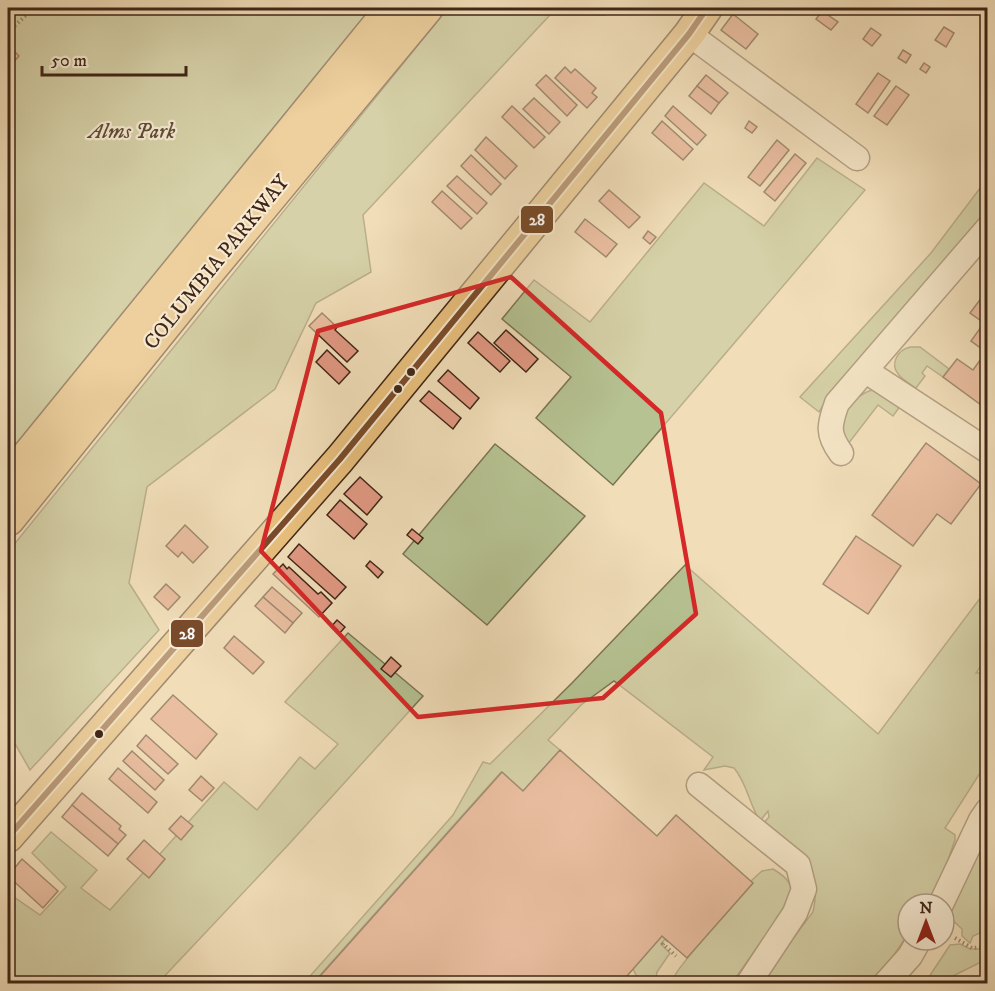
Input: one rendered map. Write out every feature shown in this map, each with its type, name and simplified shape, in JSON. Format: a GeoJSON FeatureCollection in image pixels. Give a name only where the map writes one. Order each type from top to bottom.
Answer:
{"type":"FeatureCollection","features":[{"type":"Feature","properties":{"kind":"highway","name":"COLUMBIA PARKWAY"},"geometry":{"type":"LineString","coordinates":[[8,481],[393,8]]}},
{"type":"Feature","properties":{"kind":"highway","name":"COLUMBIA PARKWAY"},"geometry":{"type":"LineString","coordinates":[[8,519],[204,276],[426,8]]}},
{"type":"Feature","properties":{"kind":"main road"},"geometry":{"type":"LineString","coordinates":[[8,837],[340,459],[689,34],[707,8]]}},
{"type":"Feature","properties":{"kind":"street"},"geometry":{"type":"LineString","coordinates":[[689,34],[856,158]]}},
{"type":"Feature","properties":{"kind":"street"},"geometry":{"type":"LineString","coordinates":[[841,453],[831,440],[831,421],[837,404],[987,228]]}},
{"type":"Feature","properties":{"kind":"street"},"geometry":{"type":"LineString","coordinates":[[866,371],[987,451]]}},
{"type":"Feature","properties":{"kind":"street"},"geometry":{"type":"LineString","coordinates":[[699,785],[798,865],[804,889],[795,913],[748,984]]}},
{"type":"Feature","properties":{"kind":"street"},"geometry":{"type":"LineString","coordinates":[[947,892],[987,810]]}},
{"type":"Feature","properties":{"kind":"street"},"geometry":{"type":"LineString","coordinates":[[885,984],[912,952]]}},
{"type":"Feature","properties":{"kind":"path"},"geometry":{"type":"LineString","coordinates":[[8,32],[34,8]]}},
{"type":"Feature","properties":{"kind":"path"},"geometry":{"type":"LineString","coordinates":[[956,939],[972,948],[987,947]]}},
{"type":"Feature","properties":{"kind":"path"},"geometry":{"type":"LineString","coordinates":[[667,940],[663,944],[676,956]]}},
{"type":"Feature","properties":{"kind":"highlighted area"},"geometry":{"type":"Polygon","coordinates":[[[511,277],[661,413],[696,614],[603,698],[418,717],[261,551],[318,331],[511,277]]]}},
{"type":"Feature","properties":{"kind":"green space","name":"Alms Park"},"geometry":{"type":"Polygon","coordinates":[[[8,8],[393,8],[8,481],[8,8]]]}},
{"type":"Feature","properties":{"kind":"green space"},"geometry":{"type":"Polygon","coordinates":[[[448,8],[614,8],[605,15],[550,15],[363,215],[371,272],[316,303],[275,389],[147,487],[129,583],[159,630],[30,770],[14,742],[8,747],[8,552],[448,8]]]}},
{"type":"Feature","properties":{"kind":"green space"},"geometry":{"type":"Polygon","coordinates":[[[817,158],[865,190],[613,485],[536,418],[571,377],[502,319],[534,280],[590,322],[704,183],[764,226],[817,158]]]}},
{"type":"Feature","properties":{"kind":"green space"},"geometry":{"type":"Polygon","coordinates":[[[987,179],[987,212],[886,335],[830,394],[819,412],[800,397],[931,253],[987,179]]]}},
{"type":"Feature","properties":{"kind":"green space"},"geometry":{"type":"Polygon","coordinates":[[[910,347],[920,347],[949,369],[943,377],[927,366],[922,373],[925,376],[916,388],[901,377],[895,366],[899,354],[910,347]]]}},
{"type":"Feature","properties":{"kind":"green space"},"geometry":{"type":"Polygon","coordinates":[[[874,389],[901,405],[893,416],[878,405],[848,444],[842,426],[846,410],[858,398],[874,389]]]}},
{"type":"Feature","properties":{"kind":"green space"},"geometry":{"type":"Polygon","coordinates":[[[495,444],[585,516],[487,625],[403,554],[495,444]]]}},
{"type":"Feature","properties":{"kind":"green space"},"geometry":{"type":"Polygon","coordinates":[[[685,565],[878,734],[987,589],[987,657],[976,673],[987,673],[987,762],[945,828],[955,835],[955,840],[934,892],[896,892],[896,952],[884,970],[869,983],[759,983],[813,912],[815,896],[811,870],[796,851],[763,824],[769,817],[768,811],[760,821],[742,780],[734,768],[725,766],[704,770],[713,757],[614,681],[581,705],[548,740],[560,750],[523,791],[501,772],[313,983],[303,984],[453,815],[483,762],[490,764],[572,683],[685,565]]]}},
{"type":"Feature","properties":{"kind":"green space"},"geometry":{"type":"Polygon","coordinates":[[[348,633],[423,696],[289,844],[158,983],[8,983],[8,893],[40,915],[66,887],[32,853],[51,832],[97,870],[81,888],[110,910],[224,782],[257,810],[300,757],[315,769],[338,744],[285,702],[348,633]]]}},
{"type":"Feature","properties":{"kind":"green space"},"geometry":{"type":"Polygon","coordinates":[[[978,851],[987,857],[987,925],[980,933],[973,936],[970,943],[962,936],[962,929],[956,923],[956,897],[978,851]]]}},
{"type":"Feature","properties":{"kind":"green space"},"geometry":{"type":"Polygon","coordinates":[[[773,869],[787,881],[791,888],[792,898],[732,983],[671,984],[682,965],[753,883],[751,881],[762,871],[773,869]]]}},
{"type":"Feature","properties":{"kind":"green space"},"geometry":{"type":"Polygon","coordinates":[[[662,936],[665,939],[661,944],[670,953],[657,972],[655,983],[636,983],[637,977],[633,969],[662,936]]]}},
{"type":"Feature","properties":{"kind":"green space"},"geometry":{"type":"Polygon","coordinates":[[[956,944],[970,949],[987,949],[987,959],[939,983],[925,983],[945,952],[956,952],[956,944]]]}},
{"type":"Feature","properties":{"kind":"building"},"geometry":{"type":"Polygon","coordinates":[[[822,11],[838,22],[831,30],[816,19],[822,11]]]}},
{"type":"Feature","properties":{"kind":"building"},"geometry":{"type":"Polygon","coordinates":[[[733,14],[758,34],[746,49],[721,30],[733,14]]]}},
{"type":"Feature","properties":{"kind":"building"},"geometry":{"type":"Polygon","coordinates":[[[944,27],[954,33],[946,47],[935,40],[944,27]]]}},
{"type":"Feature","properties":{"kind":"building"},"geometry":{"type":"Polygon","coordinates":[[[871,28],[881,35],[872,46],[863,39],[871,28]]]}},
{"type":"Feature","properties":{"kind":"building"},"geometry":{"type":"Polygon","coordinates":[[[8,45],[19,56],[8,68],[8,45]]]}},
{"type":"Feature","properties":{"kind":"building"},"geometry":{"type":"Polygon","coordinates":[[[903,50],[911,55],[906,63],[898,58],[903,50]]]}},
{"type":"Feature","properties":{"kind":"building"},"geometry":{"type":"Polygon","coordinates":[[[924,63],[930,67],[926,73],[920,69],[924,63]]]}},
{"type":"Feature","properties":{"kind":"building"},"geometry":{"type":"Polygon","coordinates":[[[565,67],[571,73],[575,69],[596,88],[592,93],[597,97],[587,108],[555,78],[565,67]]]}},
{"type":"Feature","properties":{"kind":"building"},"geometry":{"type":"Polygon","coordinates":[[[878,73],[890,81],[868,113],[856,104],[878,73]]]}},
{"type":"Feature","properties":{"kind":"building"},"geometry":{"type":"Polygon","coordinates":[[[546,75],[577,105],[567,116],[536,85],[546,75]]]}},
{"type":"Feature","properties":{"kind":"building"},"geometry":{"type":"Polygon","coordinates":[[[706,75],[728,93],[719,103],[697,86],[706,75]]]}},
{"type":"Feature","properties":{"kind":"building"},"geometry":{"type":"Polygon","coordinates":[[[697,86],[719,103],[711,114],[689,96],[697,86]]]}},
{"type":"Feature","properties":{"kind":"building"},"geometry":{"type":"Polygon","coordinates":[[[896,86],[909,95],[887,125],[874,116],[896,86]]]}},
{"type":"Feature","properties":{"kind":"building"},"geometry":{"type":"Polygon","coordinates":[[[534,98],[560,122],[549,134],[523,109],[534,98]]]}},
{"type":"Feature","properties":{"kind":"building"},"geometry":{"type":"Polygon","coordinates":[[[512,106],[545,137],[534,148],[502,117],[512,106]]]}},
{"type":"Feature","properties":{"kind":"building"},"geometry":{"type":"Polygon","coordinates":[[[673,106],[706,135],[697,145],[665,116],[673,106]]]}},
{"type":"Feature","properties":{"kind":"building"},"geometry":{"type":"Polygon","coordinates":[[[662,121],[693,149],[683,160],[652,133],[662,121]]]}},
{"type":"Feature","properties":{"kind":"building"},"geometry":{"type":"Polygon","coordinates":[[[749,121],[757,127],[752,133],[745,128],[749,121]]]}},
{"type":"Feature","properties":{"kind":"building"},"geometry":{"type":"Polygon","coordinates":[[[486,137],[517,166],[505,179],[475,150],[486,137]]]}},
{"type":"Feature","properties":{"kind":"building"},"geometry":{"type":"Polygon","coordinates":[[[777,140],[789,150],[760,186],[748,177],[777,140]]]}},
{"type":"Feature","properties":{"kind":"building"},"geometry":{"type":"Polygon","coordinates":[[[795,154],[806,163],[775,201],[764,192],[795,154]]]}},
{"type":"Feature","properties":{"kind":"building"},"geometry":{"type":"Polygon","coordinates":[[[471,155],[501,184],[491,195],[461,166],[471,155]]]}},
{"type":"Feature","properties":{"kind":"building"},"geometry":{"type":"Polygon","coordinates":[[[457,176],[487,203],[477,214],[447,186],[457,176]]]}},
{"type":"Feature","properties":{"kind":"building"},"geometry":{"type":"Polygon","coordinates":[[[609,190],[640,217],[629,228],[599,201],[609,190]]]}},
{"type":"Feature","properties":{"kind":"building"},"geometry":{"type":"Polygon","coordinates":[[[442,191],[472,218],[461,229],[432,202],[442,191]]]}},
{"type":"Feature","properties":{"kind":"building"},"geometry":{"type":"Polygon","coordinates":[[[585,219],[617,244],[606,257],[575,232],[585,219]]]}},
{"type":"Feature","properties":{"kind":"building"},"geometry":{"type":"Polygon","coordinates":[[[648,231],[656,237],[650,244],[643,238],[648,231]]]}},
{"type":"Feature","properties":{"kind":"building"},"geometry":{"type":"Polygon","coordinates":[[[988,289],[988,410],[943,377],[957,359],[973,370],[986,352],[971,341],[984,323],[970,313],[988,289]]]}},
{"type":"Feature","properties":{"kind":"building"},"geometry":{"type":"Polygon","coordinates":[[[322,313],[337,327],[335,330],[358,351],[347,362],[309,326],[322,313]]]}},
{"type":"Feature","properties":{"kind":"building"},"geometry":{"type":"Polygon","coordinates":[[[506,330],[538,359],[526,372],[494,343],[506,330]]]}},
{"type":"Feature","properties":{"kind":"building"},"geometry":{"type":"Polygon","coordinates":[[[478,332],[510,361],[500,372],[468,343],[478,332]]]}},
{"type":"Feature","properties":{"kind":"building"},"geometry":{"type":"Polygon","coordinates":[[[327,350],[350,372],[339,384],[316,362],[327,350]]]}},
{"type":"Feature","properties":{"kind":"building"},"geometry":{"type":"Polygon","coordinates":[[[448,370],[479,398],[470,409],[438,381],[448,370]]]}},
{"type":"Feature","properties":{"kind":"building"},"geometry":{"type":"Polygon","coordinates":[[[429,391],[461,418],[453,429],[420,401],[429,391]]]}},
{"type":"Feature","properties":{"kind":"building"},"geometry":{"type":"Polygon","coordinates":[[[926,443],[981,484],[951,524],[937,514],[913,546],[872,515],[926,443]]]}},
{"type":"Feature","properties":{"kind":"building"},"geometry":{"type":"Polygon","coordinates":[[[360,477],[382,497],[367,515],[344,494],[360,477]]]}},
{"type":"Feature","properties":{"kind":"building"},"geometry":{"type":"Polygon","coordinates":[[[340,500],[367,524],[354,539],[327,515],[340,500]]]}},
{"type":"Feature","properties":{"kind":"building"},"geometry":{"type":"Polygon","coordinates":[[[185,525],[208,547],[193,563],[182,552],[178,557],[166,546],[185,525]]]}},
{"type":"Feature","properties":{"kind":"building"},"geometry":{"type":"Polygon","coordinates":[[[412,529],[423,538],[418,544],[407,535],[412,529]]]}},
{"type":"Feature","properties":{"kind":"building"},"geometry":{"type":"Polygon","coordinates":[[[856,536],[901,566],[868,614],[823,584],[856,536]]]}},
{"type":"Feature","properties":{"kind":"building"},"geometry":{"type":"Polygon","coordinates":[[[299,544],[346,587],[335,599],[288,557],[299,544]]]}},
{"type":"Feature","properties":{"kind":"building"},"geometry":{"type":"Polygon","coordinates":[[[370,561],[383,572],[378,578],[366,566],[370,561]]]}},
{"type":"Feature","properties":{"kind":"building"},"geometry":{"type":"Polygon","coordinates":[[[283,564],[332,603],[319,617],[273,574],[283,564]]]}},
{"type":"Feature","properties":{"kind":"building"},"geometry":{"type":"Polygon","coordinates":[[[166,584],[180,597],[168,610],[154,597],[166,584]]]}},
{"type":"Feature","properties":{"kind":"building"},"geometry":{"type":"Polygon","coordinates":[[[272,587],[302,613],[293,623],[263,597],[272,587]]]}},
{"type":"Feature","properties":{"kind":"building"},"geometry":{"type":"Polygon","coordinates":[[[263,597],[293,623],[285,633],[255,606],[263,597]]]}},
{"type":"Feature","properties":{"kind":"building"},"geometry":{"type":"Polygon","coordinates":[[[337,620],[345,627],[339,634],[331,627],[337,620]]]}},
{"type":"Feature","properties":{"kind":"building"},"geometry":{"type":"Polygon","coordinates":[[[234,636],[264,662],[253,674],[224,648],[234,636]]]}},
{"type":"Feature","properties":{"kind":"building"},"geometry":{"type":"Polygon","coordinates":[[[391,657],[401,666],[391,677],[381,669],[391,657]]]}},
{"type":"Feature","properties":{"kind":"building"},"geometry":{"type":"Polygon","coordinates":[[[173,695],[217,734],[196,759],[151,719],[173,695]]]}},
{"type":"Feature","properties":{"kind":"building"},"geometry":{"type":"Polygon","coordinates":[[[146,735],[178,764],[168,774],[137,746],[146,735]]]}},
{"type":"Feature","properties":{"kind":"building"},"geometry":{"type":"Polygon","coordinates":[[[560,750],[657,836],[676,815],[753,883],[687,958],[662,936],[620,984],[313,984],[502,772],[523,791],[560,750]]]}},
{"type":"Feature","properties":{"kind":"building"},"geometry":{"type":"Polygon","coordinates":[[[132,751],[164,780],[155,790],[123,761],[132,751]]]}},
{"type":"Feature","properties":{"kind":"building"},"geometry":{"type":"Polygon","coordinates":[[[118,768],[157,802],[148,813],[109,779],[118,768]]]}},
{"type":"Feature","properties":{"kind":"building"},"geometry":{"type":"Polygon","coordinates":[[[201,776],[214,788],[202,801],[189,790],[201,776]]]}},
{"type":"Feature","properties":{"kind":"building"},"geometry":{"type":"Polygon","coordinates":[[[82,793],[121,826],[119,829],[126,835],[118,844],[72,805],[82,793]]]}},
{"type":"Feature","properties":{"kind":"building"},"geometry":{"type":"Polygon","coordinates":[[[72,805],[118,844],[108,856],[62,817],[72,805]]]}},
{"type":"Feature","properties":{"kind":"building"},"geometry":{"type":"Polygon","coordinates":[[[181,816],[193,826],[181,840],[169,829],[181,816]]]}},
{"type":"Feature","properties":{"kind":"building"},"geometry":{"type":"Polygon","coordinates":[[[144,840],[165,859],[149,878],[127,859],[144,840]]]}},
{"type":"Feature","properties":{"kind":"building"},"geometry":{"type":"Polygon","coordinates":[[[22,859],[58,891],[43,908],[8,876],[22,859]]]}},
{"type":"Feature","properties":{"kind":"transit line","name":"28"},"geometry":{"type":"LineString","coordinates":[[8,837],[340,459],[689,34],[707,8]]}}]}
